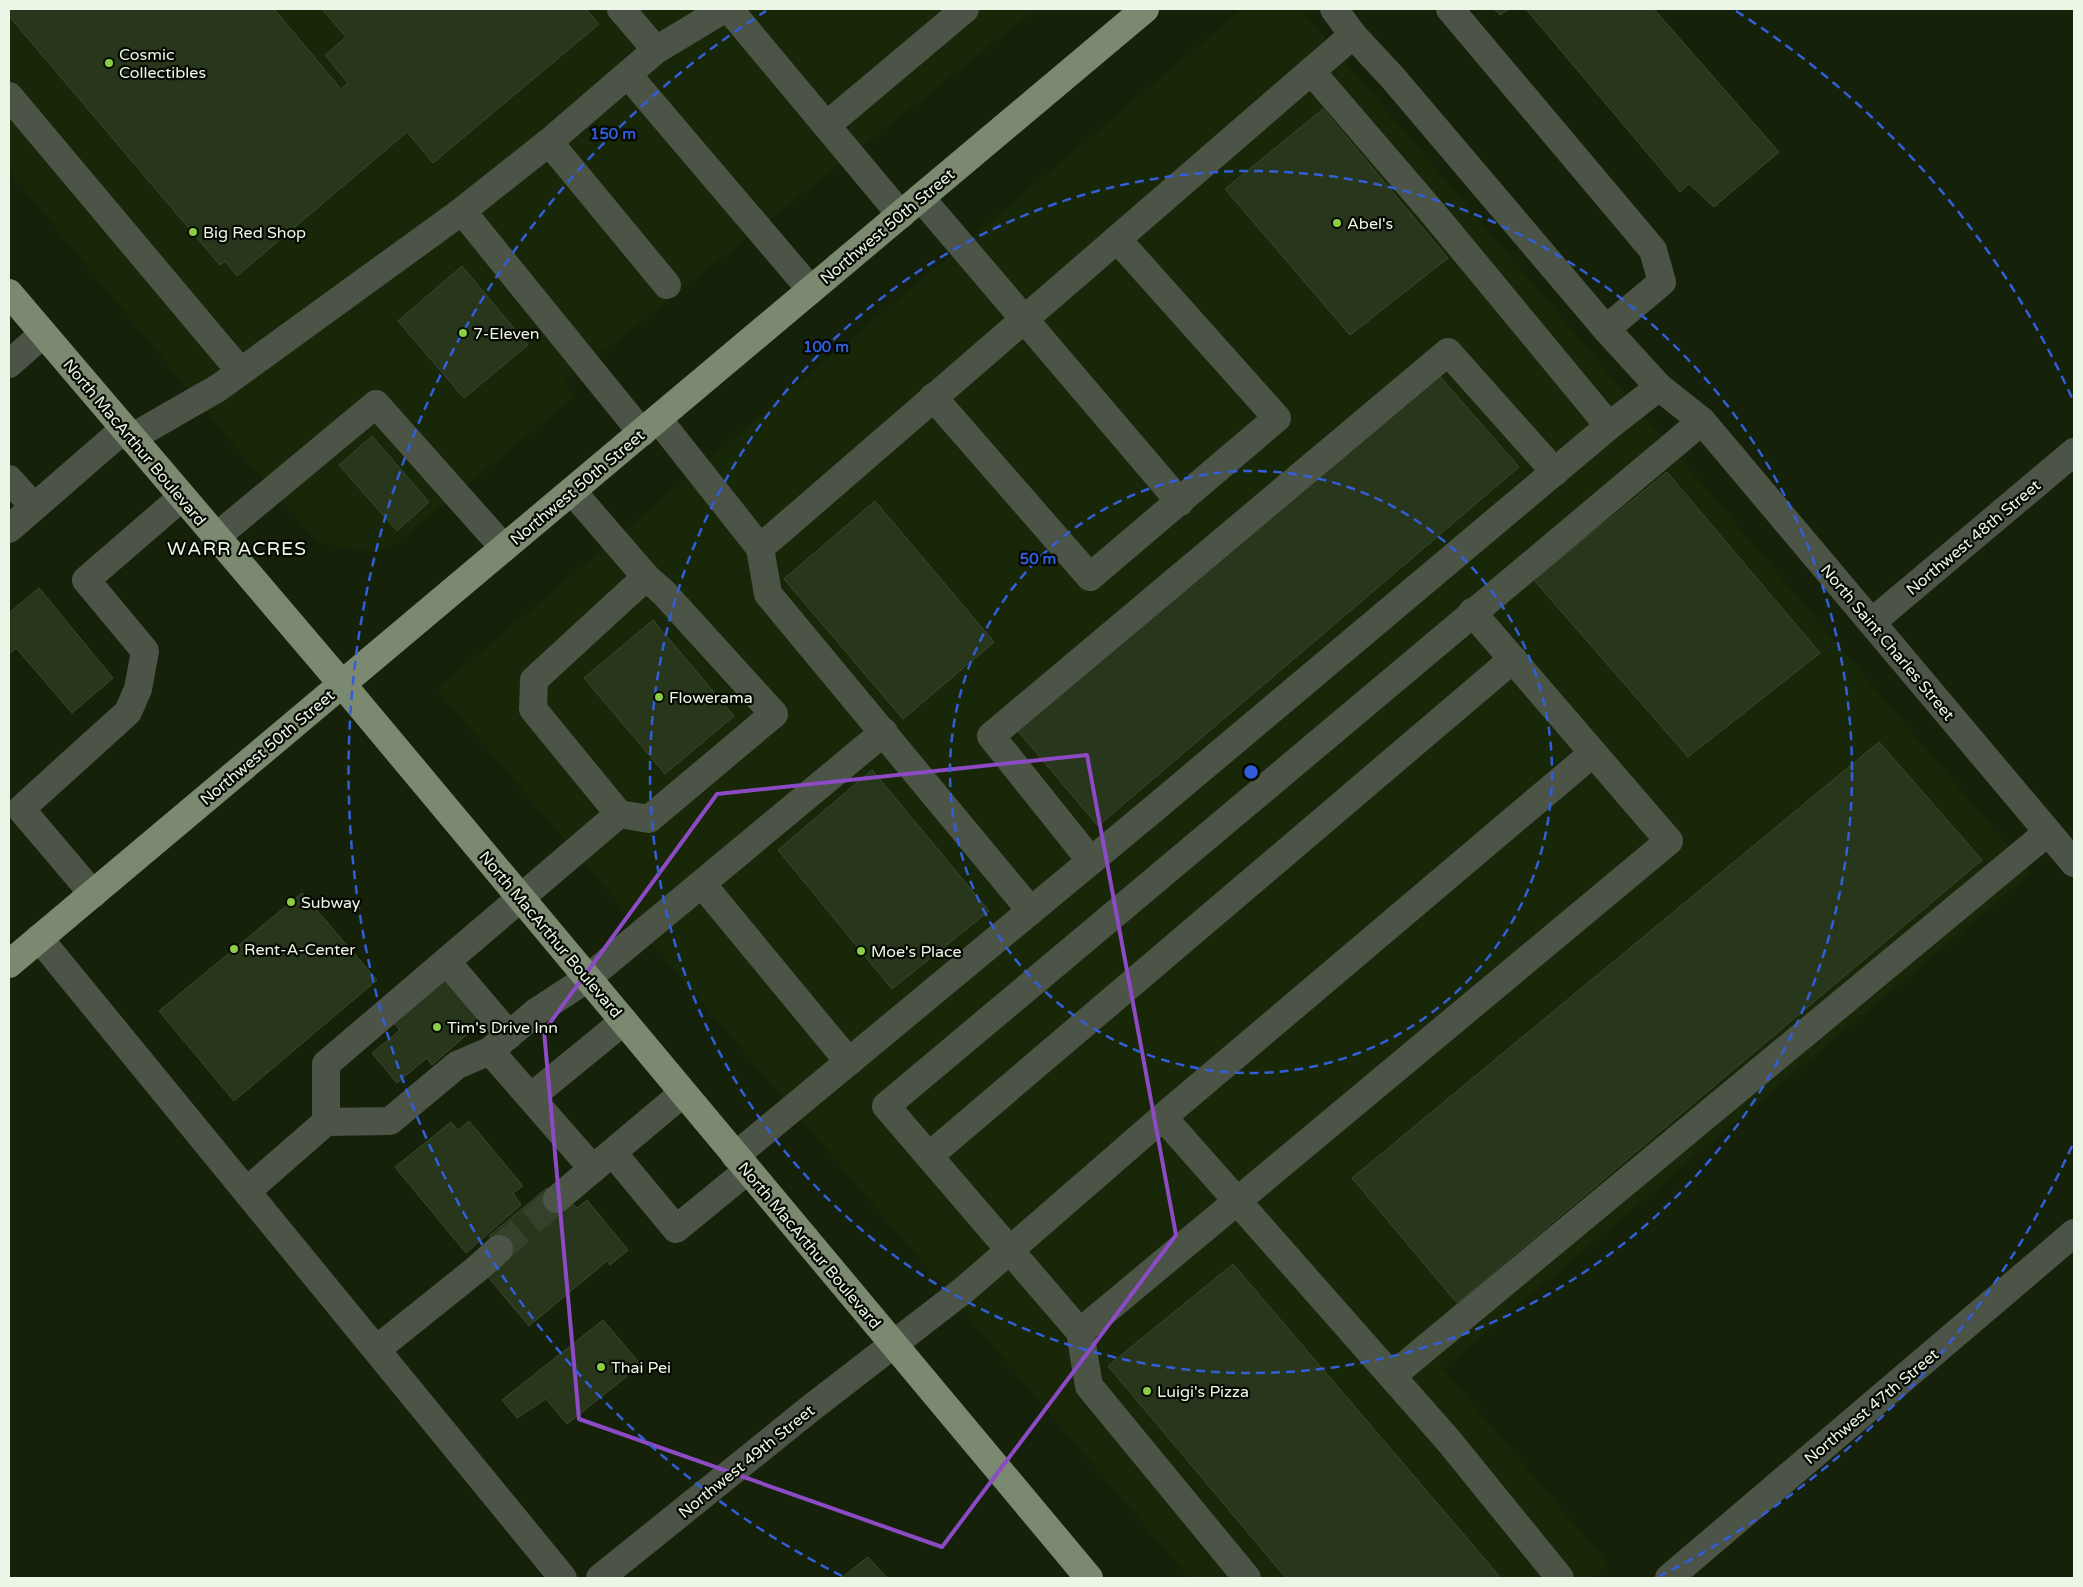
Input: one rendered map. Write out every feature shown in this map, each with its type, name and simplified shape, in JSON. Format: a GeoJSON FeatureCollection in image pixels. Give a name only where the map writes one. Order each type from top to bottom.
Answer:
{"type":"FeatureCollection","features":[{"type":"Feature","properties":{"kind":"main road","name":"Northwest 50th Street"},"geometry":{"type":"LineString","coordinates":[[9,964],[1145,9]]}},
{"type":"Feature","properties":{"kind":"main road","name":"North MacArthur Boulevard"},"geometry":{"type":"LineString","coordinates":[[9,293],[522,898],[892,1345],[1089,1578]]}},
{"type":"Feature","properties":{"kind":"street"},"geometry":{"type":"LineString","coordinates":[[621,9],[656,50]]}},
{"type":"Feature","properties":{"kind":"street"},"geometry":{"type":"LineString","coordinates":[[9,528],[128,433],[218,388],[462,211],[549,142],[656,50],[724,9]]}},
{"type":"Feature","properties":{"kind":"street"},"geometry":{"type":"LineString","coordinates":[[729,9],[827,125],[1024,319],[1180,502]]}},
{"type":"Feature","properties":{"kind":"street"},"geometry":{"type":"LineString","coordinates":[[827,125],[966,9]]}},
{"type":"Feature","properties":{"kind":"street","name":"North Saint Charles Street"},"geometry":{"type":"LineString","coordinates":[[1334,9],[1353,35],[1393,78],[1606,329],[1659,387],[1702,420],[2074,863]]}},
{"type":"Feature","properties":{"kind":"street"},"geometry":{"type":"LineString","coordinates":[[1450,9],[1653,250],[1662,282],[1606,329]]}},
{"type":"Feature","properties":{"kind":"street"},"geometry":{"type":"LineString","coordinates":[[760,548],[1353,35]]}},
{"type":"Feature","properties":{"kind":"street"},"geometry":{"type":"LineString","coordinates":[[1311,71],[1433,213],[1609,426]]}},
{"type":"Feature","properties":{"kind":"street"},"geometry":{"type":"LineString","coordinates":[[628,75],[811,290]]}},
{"type":"Feature","properties":{"kind":"street"},"geometry":{"type":"LineString","coordinates":[[9,96],[240,372]]}},
{"type":"Feature","properties":{"kind":"street"},"geometry":{"type":"LineString","coordinates":[[549,142],[666,285]]}},
{"type":"Feature","properties":{"kind":"street"},"geometry":{"type":"LineString","coordinates":[[462,211],[650,426],[760,548],[768,594],[1031,911]]}},
{"type":"Feature","properties":{"kind":"street"},"geometry":{"type":"LineString","coordinates":[[933,397],[1090,577],[1180,502],[1277,418],[1117,239]]}},
{"type":"Feature","properties":{"kind":"street"},"geometry":{"type":"LineString","coordinates":[[9,364],[43,334]]}},
{"type":"Feature","properties":{"kind":"street"},"geometry":{"type":"LineString","coordinates":[[1091,861],[992,736],[1448,352],[1555,472]]}},
{"type":"Feature","properties":{"kind":"street"},"geometry":{"type":"LineString","coordinates":[[447,962],[500,1043],[531,1097],[676,1229],[742,1163],[849,1062],[1609,426],[1659,387]]}},
{"type":"Feature","properties":{"kind":"street"},"geometry":{"type":"LineString","coordinates":[[216,537],[376,404],[504,548]]}},
{"type":"Feature","properties":{"kind":"street"},"geometry":{"type":"LineString","coordinates":[[1247,1578],[1089,1386],[1080,1332],[886,1106],[1702,420]]}},
{"type":"Feature","properties":{"kind":"street","name":"Northwest 48th Street"},"geometry":{"type":"LineString","coordinates":[[1872,622],[2074,452]]}},
{"type":"Feature","properties":{"kind":"street"},"geometry":{"type":"LineString","coordinates":[[9,479],[34,507]]}},
{"type":"Feature","properties":{"kind":"street"},"geometry":{"type":"LineString","coordinates":[[572,491],[646,577],[664,593],[774,714],[649,819],[619,814],[533,709],[534,680],[646,577]]}},
{"type":"Feature","properties":{"kind":"street"},"geometry":{"type":"LineString","coordinates":[[92,894],[15,801],[128,712],[138,689],[145,651],[86,580],[182,497]]}},
{"type":"Feature","properties":{"kind":"street"},"geometry":{"type":"LineString","coordinates":[[1080,1332],[1236,1200],[1669,841],[1472,612]]}},
{"type":"Feature","properties":{"kind":"street"},"geometry":{"type":"LineString","coordinates":[[929,1156],[1513,659]]}},
{"type":"Feature","properties":{"kind":"street"},"geometry":{"type":"LineString","coordinates":[[247,1190],[326,1122],[390,1121],[457,1065],[500,1043],[536,1012],[588,978],[884,732]]}},
{"type":"Feature","properties":{"kind":"street","name":"Northwest 49th Street"},"geometry":{"type":"LineString","coordinates":[[600,1578],[811,1408],[965,1289],[1163,1117],[1593,753]]}},
{"type":"Feature","properties":{"kind":"street"},"geometry":{"type":"LineString","coordinates":[[326,1122],[326,1064],[619,814]]}},
{"type":"Feature","properties":{"kind":"street"},"geometry":{"type":"LineString","coordinates":[[1392,1376],[2048,832]]}},
{"type":"Feature","properties":{"kind":"street"},"geometry":{"type":"LineString","coordinates":[[702,884],[849,1062]]}},
{"type":"Feature","properties":{"kind":"street"},"geometry":{"type":"LineString","coordinates":[[40,938],[563,1578]]}},
{"type":"Feature","properties":{"kind":"street"},"geometry":{"type":"LineString","coordinates":[[531,1097],[624,1021]]}},
{"type":"Feature","properties":{"kind":"street"},"geometry":{"type":"LineString","coordinates":[[557,1200],[683,1093]]}},
{"type":"Feature","properties":{"kind":"street"},"geometry":{"type":"LineString","coordinates":[[1163,1117],[1448,1440],[1560,1578]]}},
{"type":"Feature","properties":{"kind":"street","name":"Northwest 47th Street"},"geometry":{"type":"LineString","coordinates":[[1669,1578],[2074,1234]]}},
{"type":"Feature","properties":{"kind":"street"},"geometry":{"type":"LineString","coordinates":[[377,1349],[499,1249]]}},
{"type":"Feature","properties":{"kind":"highlighted area"},"geometry":{"type":"Polygon","coordinates":[[[1087,755],[1176,1235],[942,1547],[579,1419],[544,1031],[717,794],[1087,755]]]}},
{"type":"Feature","properties":{"kind":"shaded area"},"geometry":{"type":"Polygon","coordinates":[[[9,9],[1036,9],[565,382],[575,396],[397,543],[373,552],[319,543],[235,447],[9,171],[9,9]]]}},
{"type":"Feature","properties":{"kind":"shaded area"},"geometry":{"type":"Polygon","coordinates":[[[1242,9],[1301,9],[2031,873],[1443,1369],[1609,1565],[1594,1578],[1189,1578],[437,689],[1242,9]]]}},
{"type":"Feature","properties":{"kind":"building"},"geometry":{"type":"Polygon","coordinates":[[[9,9],[274,9],[341,89],[348,83],[325,55],[346,37],[322,9],[586,9],[599,24],[433,163],[407,132],[237,276],[225,261],[220,265],[9,16],[9,9]]]}},
{"type":"Feature","properties":{"kind":"building"},"geometry":{"type":"Polygon","coordinates":[[[1494,9],[1510,9],[1500,15],[1494,9]]]}},
{"type":"Feature","properties":{"kind":"building"},"geometry":{"type":"Polygon","coordinates":[[[1526,9],[1654,9],[1779,152],[1714,207],[1689,184],[1680,192],[1526,9]]]}},
{"type":"Feature","properties":{"kind":"building","name":"Abel's"},"geometry":{"type":"Polygon","coordinates":[[[1323,109],[1448,258],[1350,335],[1225,189],[1323,109]]]}},
{"type":"Feature","properties":{"kind":"building","name":"7-Eleven"},"geometry":{"type":"Polygon","coordinates":[[[462,266],[528,345],[464,398],[398,321],[462,266]]]}},
{"type":"Feature","properties":{"kind":"building"},"geometry":{"type":"Polygon","coordinates":[[[1436,372],[1519,467],[1098,826],[1017,730],[1436,372]]]}},
{"type":"Feature","properties":{"kind":"building"},"geometry":{"type":"Polygon","coordinates":[[[372,436],[429,502],[397,531],[339,465],[372,436]]]}},
{"type":"Feature","properties":{"kind":"building"},"geometry":{"type":"Polygon","coordinates":[[[1667,472],[1820,653],[1688,757],[1534,580],[1667,472]]]}},
{"type":"Feature","properties":{"kind":"building"},"geometry":{"type":"Polygon","coordinates":[[[875,501],[994,642],[903,719],[784,579],[875,501]]]}},
{"type":"Feature","properties":{"kind":"building"},"geometry":{"type":"Polygon","coordinates":[[[39,588],[113,678],[72,713],[16,648],[9,654],[9,613],[39,588]]]}},
{"type":"Feature","properties":{"kind":"building","name":"Flowerama"},"geometry":{"type":"Polygon","coordinates":[[[653,620],[734,716],[665,774],[584,678],[653,620]]]}},
{"type":"Feature","properties":{"kind":"building"},"geometry":{"type":"Polygon","coordinates":[[[1879,742],[1982,860],[1457,1303],[1352,1178],[1879,742]]]}},
{"type":"Feature","properties":{"kind":"building"},"geometry":{"type":"Polygon","coordinates":[[[872,770],[989,911],[892,989],[778,850],[872,770]]]}},
{"type":"Feature","properties":{"kind":"building"},"geometry":{"type":"Polygon","coordinates":[[[302,893],[377,980],[234,1101],[159,1011],[302,893]]]}},
{"type":"Feature","properties":{"kind":"building","name":"Tim's Drive Inn"},"geometry":{"type":"Polygon","coordinates":[[[451,976],[486,1018],[432,1065],[427,1058],[397,1083],[372,1053],[400,1030],[394,1023],[451,976]]]}},
{"type":"Feature","properties":{"kind":"building"},"geometry":{"type":"Polygon","coordinates":[[[469,1121],[523,1186],[513,1193],[521,1205],[466,1253],[395,1167],[451,1122],[458,1130],[469,1121]]]}},
{"type":"Feature","properties":{"kind":"building"},"geometry":{"type":"Polygon","coordinates":[[[547,1188],[565,1209],[572,1203],[577,1208],[587,1200],[628,1250],[610,1265],[607,1261],[529,1326],[488,1277],[509,1260],[489,1236],[547,1188]]]}},
{"type":"Feature","properties":{"kind":"building"},"geometry":{"type":"Polygon","coordinates":[[[1233,1264],[1501,1578],[1286,1578],[1108,1366],[1233,1264]]]}},
{"type":"Feature","properties":{"kind":"building"},"geometry":{"type":"Polygon","coordinates":[[[603,1320],[641,1365],[567,1424],[546,1399],[517,1418],[502,1400],[603,1320]]]}},
{"type":"Feature","properties":{"kind":"building"},"geometry":{"type":"Polygon","coordinates":[[[868,1557],[887,1578],[841,1578],[868,1557]]]}},
{"type":"Feature","properties":{"kind":"tunnel"},"geometry":{"type":"LineString","coordinates":[[499,1249],[557,1199]]}},
{"type":"Feature","properties":{"kind":"place","name":"Cosmic Collectibles"},"geometry":{"type":"Point","coordinates":[109,63]}},
{"type":"Feature","properties":{"kind":"place","name":"Abel's"},"geometry":{"type":"Point","coordinates":[1337,223]}},
{"type":"Feature","properties":{"kind":"place","name":"Big Red Shop"},"geometry":{"type":"Point","coordinates":[193,232]}},
{"type":"Feature","properties":{"kind":"place","name":"7-Eleven"},"geometry":{"type":"Point","coordinates":[463,333]}},
{"type":"Feature","properties":{"kind":"place","name":"Flowerama"},"geometry":{"type":"Point","coordinates":[659,697]}},
{"type":"Feature","properties":{"kind":"place","name":"Subway"},"geometry":{"type":"Point","coordinates":[291,902]}},
{"type":"Feature","properties":{"kind":"place","name":"Rent-A-Center"},"geometry":{"type":"Point","coordinates":[234,949]}},
{"type":"Feature","properties":{"kind":"place","name":"Moe's Place"},"geometry":{"type":"Point","coordinates":[861,951]}},
{"type":"Feature","properties":{"kind":"place","name":"Tim's Drive Inn"},"geometry":{"type":"Point","coordinates":[437,1027]}},
{"type":"Feature","properties":{"kind":"place","name":"Thai Pei"},"geometry":{"type":"Point","coordinates":[601,1367]}},
{"type":"Feature","properties":{"kind":"place","name":"Luigi's Pizza"},"geometry":{"type":"Point","coordinates":[1147,1391]}},
{"type":"Feature","properties":{"kind":"district","name":"WARR ACRES"},"geometry":{"type":"Point","coordinates":[237,548]}}]}
